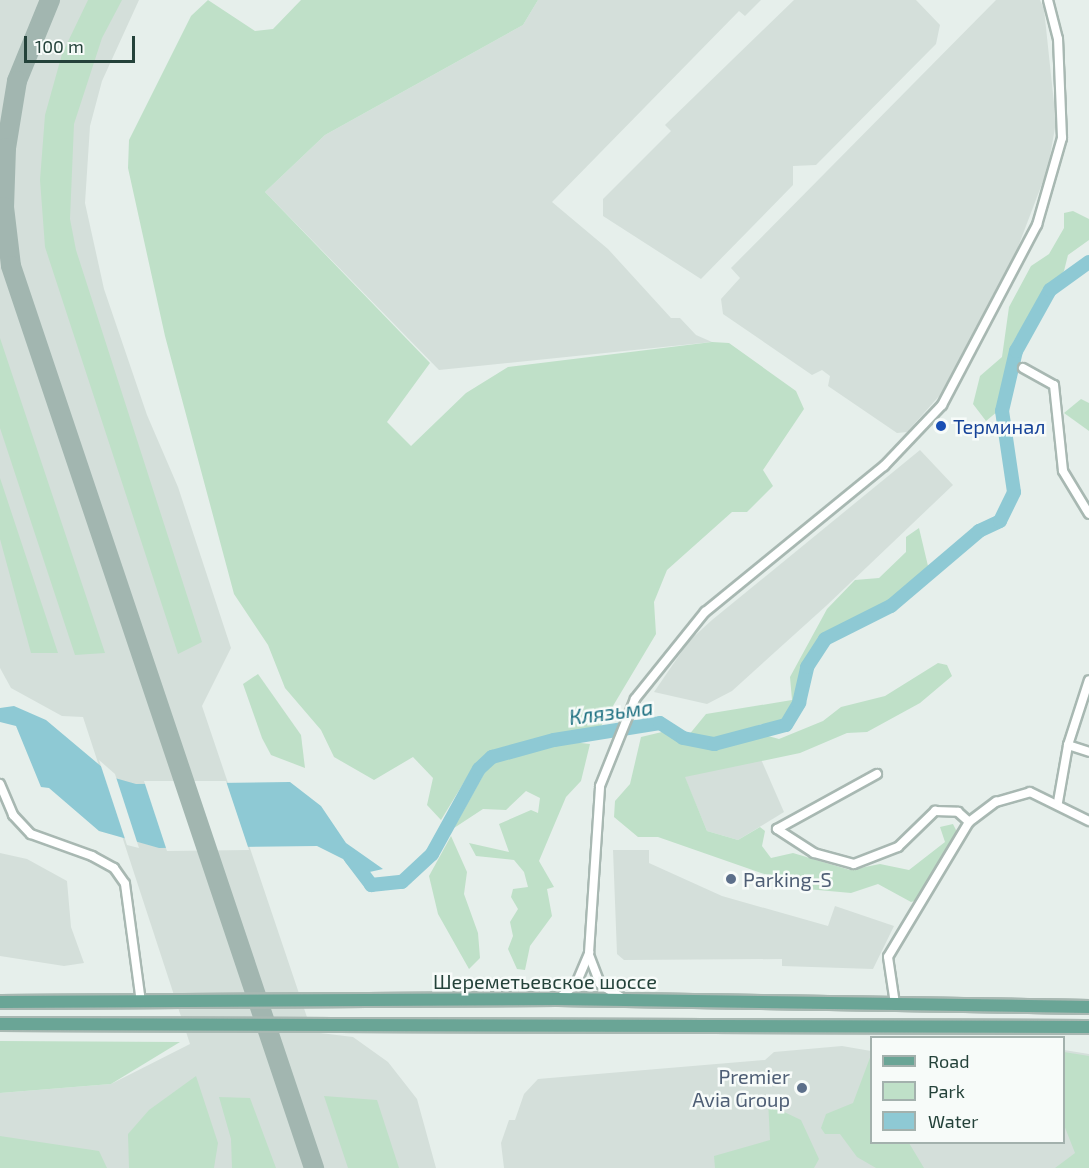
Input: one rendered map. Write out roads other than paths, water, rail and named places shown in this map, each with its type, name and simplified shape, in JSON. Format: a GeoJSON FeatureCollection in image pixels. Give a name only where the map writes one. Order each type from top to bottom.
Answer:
{"type":"FeatureCollection","features":[{"type":"Feature","properties":{"kind":"main road","name":"Шереметьевское шоссе"},"geometry":{"type":"LineString","coordinates":[[2,1002],[558,999],[1089,1007]]}},
{"type":"Feature","properties":{"kind":"main road"},"geometry":{"type":"LineString","coordinates":[[2,1023],[1089,1027]]}},
{"type":"Feature","properties":{"kind":"street"},"geometry":{"type":"LineString","coordinates":[[558,999],[576,984],[589,953],[594,821],[608,758],[627,714],[654,670],[705,612],[884,466],[946,399],[1037,225],[1062,138],[1063,87],[1048,0]]}},
{"type":"Feature","properties":{"kind":"street"},"geometry":{"type":"LineString","coordinates":[[1023,368],[1054,385],[1063,471],[1089,514]]}},
{"type":"Feature","properties":{"kind":"street"},"geometry":{"type":"LineString","coordinates":[[1058,802],[1068,745],[1089,680]]}},
{"type":"Feature","properties":{"kind":"street"},"geometry":{"type":"LineString","coordinates":[[1068,745],[1089,752]]}},
{"type":"Feature","properties":{"kind":"street"},"geometry":{"type":"LineString","coordinates":[[877,774],[777,829],[814,853],[854,864],[898,847],[935,811],[958,812],[969,822]]}},
{"type":"Feature","properties":{"kind":"street"},"geometry":{"type":"LineString","coordinates":[[0,784],[13,815],[31,834],[92,856],[114,868],[125,884],[141,1002]]}},
{"type":"Feature","properties":{"kind":"street"},"geometry":{"type":"LineString","coordinates":[[896,1004],[888,957],[969,822],[1014,795],[1030,792],[1058,802],[1089,821]]}},
{"type":"Feature","properties":{"kind":"street"},"geometry":{"type":"LineString","coordinates":[[589,953],[600,984],[627,1000]]}},
{"type":"Feature","properties":{"kind":"water"},"geometry":{"type":"Polygon","coordinates":[[[14,706],[46,720],[115,778],[136,784],[290,782],[321,806],[346,843],[383,869],[356,875],[343,859],[317,846],[159,848],[99,831],[49,788],[41,787],[16,726],[0,722],[0,708],[14,706]]]}},
{"type":"Feature","properties":{"kind":"waterway","name":"Клязьма"},"geometry":{"type":"LineString","coordinates":[[351,858],[371,885],[402,882],[432,854],[479,769],[492,757],[554,740],[660,723],[683,738],[714,744],[786,725],[799,703],[807,667],[825,639],[891,606],[979,531],[1000,521],[1014,492],[1002,411],[1016,351],[1050,290],[1089,262]]}},
{"type":"Feature","properties":{"kind":"place","name":"Терминал"},"geometry":{"type":"Point","coordinates":[941,426]}},
{"type":"Feature","properties":{"kind":"place","name":"Parking-S"},"geometry":{"type":"Point","coordinates":[731,879]}},
{"type":"Feature","properties":{"kind":"place","name":"Premier Avia Group"},"geometry":{"type":"Point","coordinates":[802,1088]}}]}
